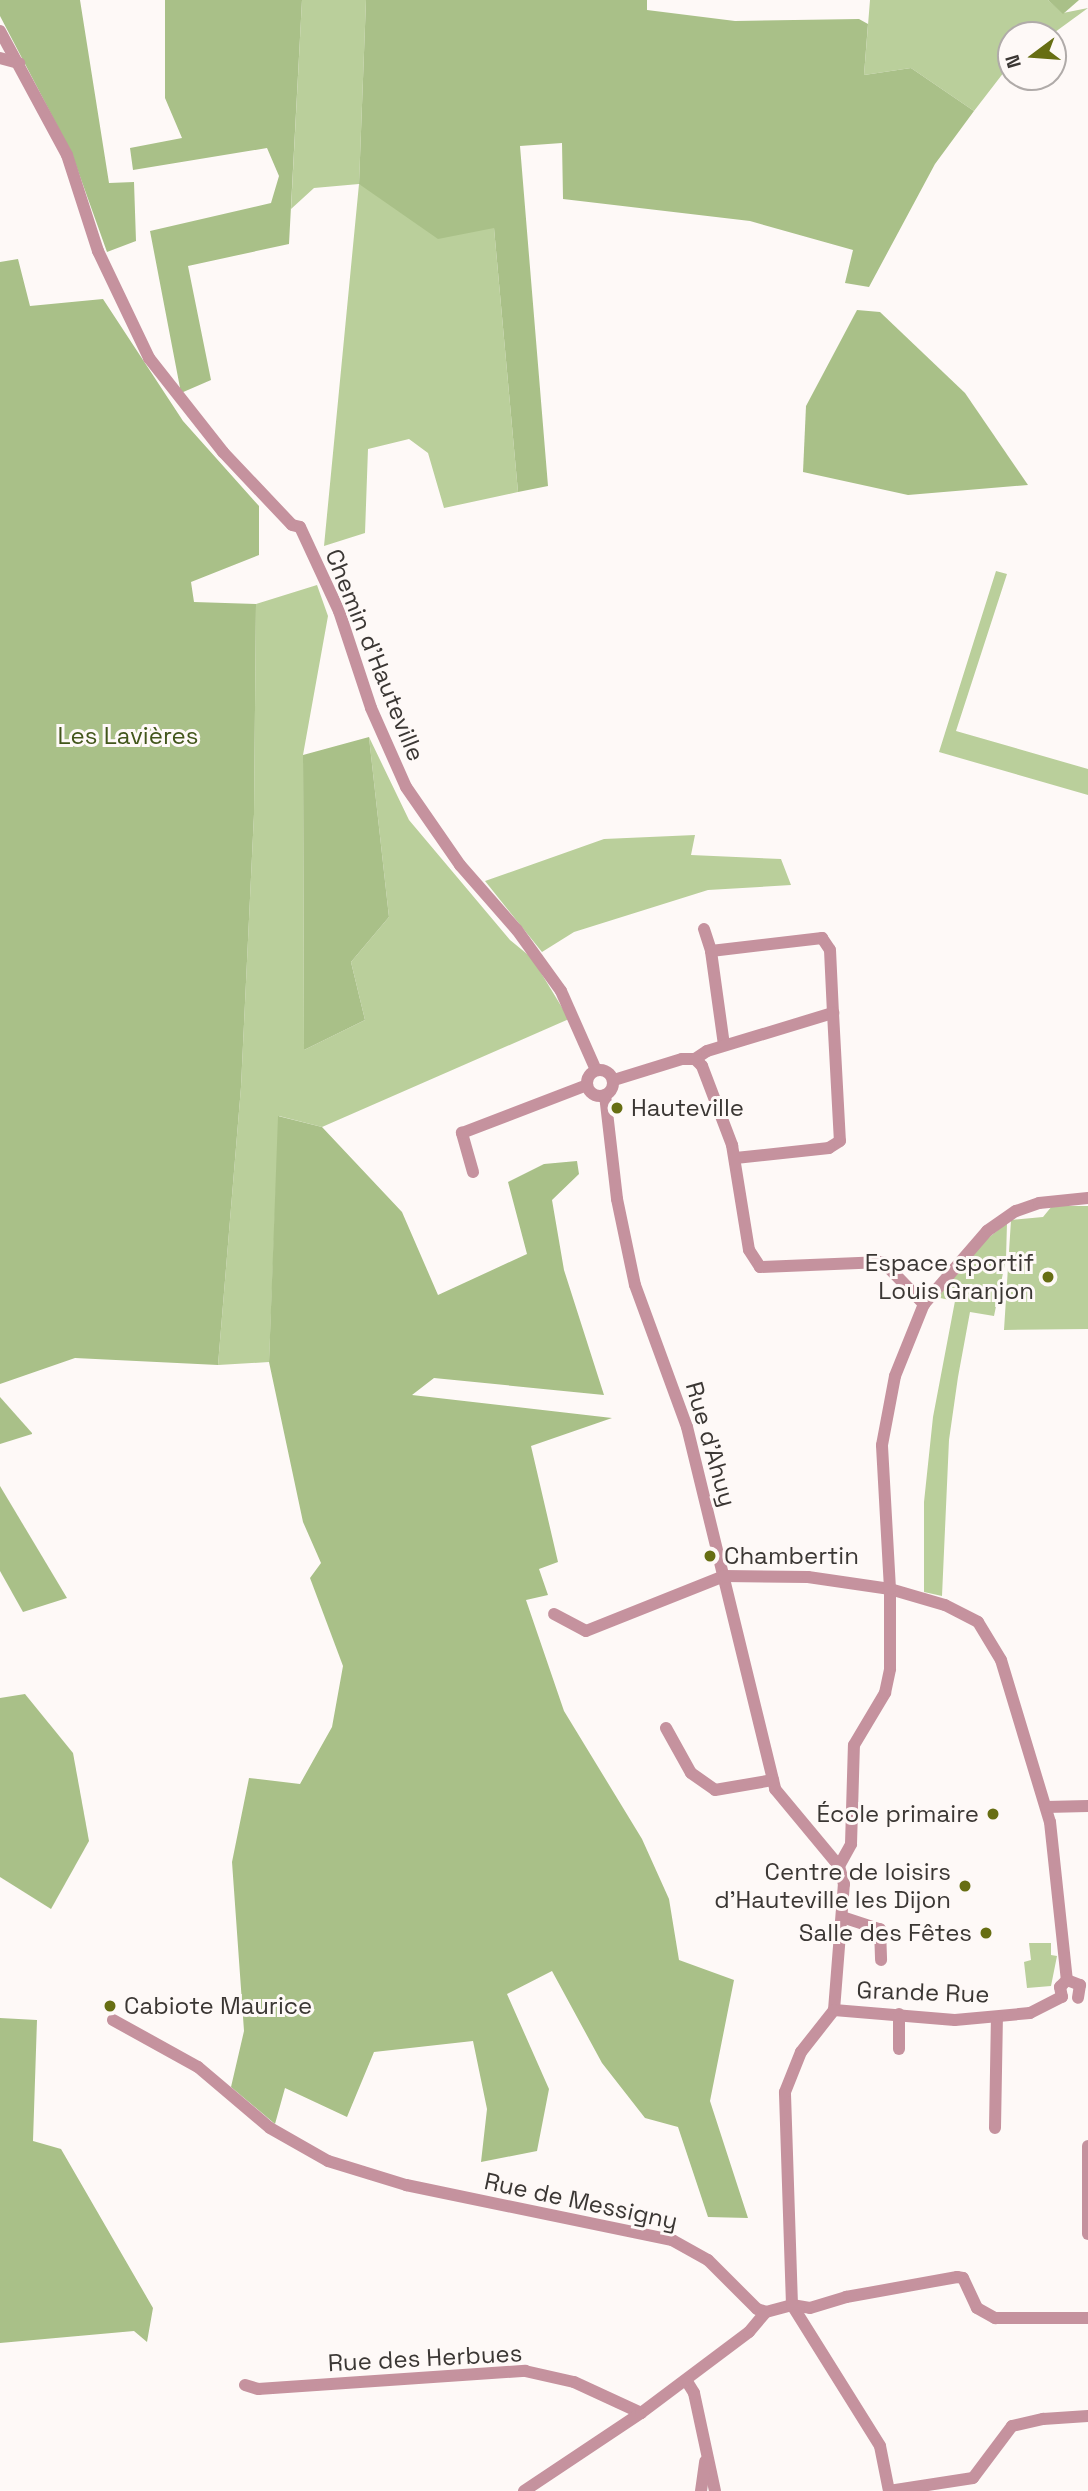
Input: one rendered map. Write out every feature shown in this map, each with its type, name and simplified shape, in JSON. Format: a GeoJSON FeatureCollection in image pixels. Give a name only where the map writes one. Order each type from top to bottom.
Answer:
{"type":"FeatureCollection","features":[{"type":"Feature","properties":{"kind":"street","name":"Chemin d'Hauteville"},"geometry":{"type":"LineString","coordinates":[[0,31],[67,155],[98,251],[149,358],[223,452],[292,525],[300,527],[340,611],[371,708],[406,787],[460,865],[517,930],[561,991],[596,1070]]}},
{"type":"Feature","properties":{"kind":"street"},"geometry":{"type":"LineString","coordinates":[[0,58],[19,63]]}},
{"type":"Feature","properties":{"kind":"street"},"geometry":{"type":"LineString","coordinates":[[704,929],[711,951],[724,1045]]}},
{"type":"Feature","properties":{"kind":"street"},"geometry":{"type":"LineString","coordinates":[[711,951],[822,938],[830,950],[840,1141],[829,1148],[736,1158]]}},
{"type":"Feature","properties":{"kind":"street"},"geometry":{"type":"LineString","coordinates":[[587,1085],[593,1094],[605,1095],[614,1080],[695,1059],[724,1045],[834,1013]]}},
{"type":"Feature","properties":{"kind":"street"},"geometry":{"type":"LineString","coordinates":[[695,1059],[707,1077],[736,1158],[755,1263],[772,1269],[883,1262],[924,1304]]}},
{"type":"Feature","properties":{"kind":"street"},"geometry":{"type":"LineString","coordinates":[[473,1172],[462,1133],[587,1085],[596,1070],[607,1071],[614,1080]]}},
{"type":"Feature","properties":{"kind":"street","name":"Rue d'Ahuy"},"geometry":{"type":"LineString","coordinates":[[605,1095],[630,1263],[687,1427],[773,1780],[779,1797],[839,1866]]}},
{"type":"Feature","properties":{"kind":"street"},"geometry":{"type":"LineString","coordinates":[[1088,1198],[1039,1203],[1016,1211],[980,1238],[924,1304],[895,1376],[882,1445],[890,1589],[888,1682],[880,1703],[855,1739],[851,1844],[839,1866],[844,1884],[834,2010],[801,2052],[785,2092],[792,2305],[880,2446],[889,2491],[973,2478],[1012,2427],[1043,2419],[1088,2416]]}},
{"type":"Feature","properties":{"kind":"street"},"geometry":{"type":"LineString","coordinates":[[554,1614],[586,1632],[724,1576],[808,1577],[890,1589],[957,1609],[985,1628],[1006,1675],[1046,1807],[1067,1980]]}},
{"type":"Feature","properties":{"kind":"street"},"geometry":{"type":"LineString","coordinates":[[666,1728],[691,1773],[715,1790],[773,1780]]}},
{"type":"Feature","properties":{"kind":"street"},"geometry":{"type":"LineString","coordinates":[[1046,1807],[1088,1805]]}},
{"type":"Feature","properties":{"kind":"street"},"geometry":{"type":"LineString","coordinates":[[842,1917],[880,1928],[884,1938],[881,1960]]}},
{"type":"Feature","properties":{"kind":"street"},"geometry":{"type":"LineString","coordinates":[[1062,1997],[1060,1987],[1067,1980]]}},
{"type":"Feature","properties":{"kind":"street"},"geometry":{"type":"LineString","coordinates":[[1067,1980],[1080,1985],[1083,1998]]}},
{"type":"Feature","properties":{"kind":"street","name":"Grande Rue"},"geometry":{"type":"LineString","coordinates":[[834,2010],[955,2020],[1040,2011],[1062,1997],[1068,2001],[1083,1998]]}},
{"type":"Feature","properties":{"kind":"street"},"geometry":{"type":"LineString","coordinates":[[899,2014],[899,2049]]}},
{"type":"Feature","properties":{"kind":"street"},"geometry":{"type":"LineString","coordinates":[[995,2128],[997,2017]]}},
{"type":"Feature","properties":{"kind":"street","name":"Rue de Messigny"},"geometry":{"type":"LineString","coordinates":[[113,2020],[198,2067],[270,2128],[328,2161],[406,2185],[672,2240],[708,2260],[757,2309],[766,2312]]}},
{"type":"Feature","properties":{"kind":"street"},"geometry":{"type":"LineString","coordinates":[[1088,2146],[1088,2234]]}},
{"type":"Feature","properties":{"kind":"street"},"geometry":{"type":"LineString","coordinates":[[524,2491],[574,2460],[686,2380],[749,2332],[766,2312],[792,2305],[810,2308],[846,2297],[963,2278],[973,2302],[995,2318],[1088,2318]]}},
{"type":"Feature","properties":{"kind":"street","name":"Rue des Herbues"},"geometry":{"type":"LineString","coordinates":[[245,2385],[258,2389],[525,2371],[574,2382],[641,2413]]}},
{"type":"Feature","properties":{"kind":"street"},"geometry":{"type":"LineString","coordinates":[[686,2380],[694,2393],[705,2457],[715,2491]]}},
{"type":"Feature","properties":{"kind":"street"},"geometry":{"type":"LineString","coordinates":[[701,2491],[705,2457]]}},
{"type":"Feature","properties":{"kind":"green space"},"geometry":{"type":"Polygon","coordinates":[[[0,0],[80,0],[109,183],[134,182],[136,241],[107,252],[72,154],[0,16],[0,0]]]}},
{"type":"Feature","properties":{"kind":"green space"},"geometry":{"type":"Polygon","coordinates":[[[165,0],[302,0],[289,244],[188,266],[211,380],[181,393],[150,231],[271,203],[279,176],[267,148],[133,170],[130,148],[182,138],[165,98],[165,0]]]}},
{"type":"Feature","properties":{"kind":"green space"},"geometry":{"type":"Polygon","coordinates":[[[302,0],[366,0],[359,184],[314,188],[291,209],[302,0]]]}},
{"type":"Feature","properties":{"kind":"green space"},"geometry":{"type":"Polygon","coordinates":[[[366,0],[647,0],[647,10],[735,21],[859,19],[868,24],[864,75],[911,68],[974,111],[935,164],[869,287],[845,283],[853,250],[750,221],[563,199],[562,143],[520,146],[548,486],[518,492],[494,228],[438,239],[359,184],[366,0]]]}},
{"type":"Feature","properties":{"kind":"green space"},"geometry":{"type":"Polygon","coordinates":[[[870,0],[1048,0],[1063,13],[1088,8],[1067,23],[1067,21],[997,21],[997,81],[974,111],[911,68],[864,75],[870,0]]]}},
{"type":"Feature","properties":{"kind":"green space"},"geometry":{"type":"Polygon","coordinates":[[[1048,0],[1079,0],[1063,14],[1048,0]]]}},
{"type":"Feature","properties":{"kind":"green space"},"geometry":{"type":"Polygon","coordinates":[[[359,184],[494,228],[518,492],[444,508],[428,453],[409,439],[368,449],[365,533],[324,546],[359,184]]]}},
{"type":"Feature","properties":{"kind":"green space","name":"Les Lavières"},"geometry":{"type":"Polygon","coordinates":[[[18,259],[30,306],[103,299],[183,421],[259,506],[259,555],[191,582],[194,602],[256,604],[254,814],[241,1087],[218,1365],[75,1358],[0,1384],[0,262],[18,259]]]}},
{"type":"Feature","properties":{"kind":"green space"},"geometry":{"type":"Polygon","coordinates":[[[857,310],[880,312],[965,393],[1028,485],[908,495],[803,472],[806,406],[857,310]]]}},
{"type":"Feature","properties":{"kind":"green space"},"geometry":{"type":"Polygon","coordinates":[[[996,571],[1007,574],[956,731],[1088,769],[1088,795],[939,752],[996,571]]]}},
{"type":"Feature","properties":{"kind":"green space"},"geometry":{"type":"Polygon","coordinates":[[[317,585],[328,616],[303,755],[304,1050],[365,1020],[351,962],[389,917],[369,737],[409,820],[510,940],[532,958],[569,1019],[322,1127],[279,1116],[269,1362],[218,1365],[241,1087],[254,814],[256,604],[317,585]]]}},
{"type":"Feature","properties":{"kind":"green space"},"geometry":{"type":"Polygon","coordinates":[[[369,737],[389,917],[351,962],[365,1020],[304,1050],[303,755],[369,737]]]}},
{"type":"Feature","properties":{"kind":"green space"},"geometry":{"type":"Polygon","coordinates":[[[695,835],[691,855],[781,859],[791,885],[708,890],[574,932],[542,952],[485,881],[604,839],[695,835]]]}},
{"type":"Feature","properties":{"kind":"green space"},"geometry":{"type":"Polygon","coordinates":[[[278,1116],[322,1127],[402,1212],[438,1295],[527,1254],[508,1182],[544,1164],[577,1161],[579,1174],[552,1200],[564,1270],[604,1395],[434,1378],[412,1395],[612,1418],[531,1446],[558,1562],[539,1569],[548,1595],[526,1600],[564,1711],[642,1839],[669,1899],[679,1960],[734,1980],[710,2101],[748,2218],[708,2217],[678,2127],[645,2118],[602,2063],[552,1971],[507,1994],[549,2089],[537,2151],[481,2162],[487,2109],[473,2041],[374,2052],[347,2117],[285,2088],[275,2124],[231,2087],[244,2031],[232,1862],[249,1778],[300,1784],[332,1727],[343,1666],[310,1578],[321,1563],[303,1522],[269,1362],[278,1116]]]}},
{"type":"Feature","properties":{"kind":"green space","name":"Espace sportif Louis Granjon"},"geometry":{"type":"Polygon","coordinates":[[[1052,1206],[1088,1206],[1088,1329],[1004,1330],[1011,1220],[1043,1217],[1052,1206]]]}},
{"type":"Feature","properties":{"kind":"green space"},"geometry":{"type":"Polygon","coordinates":[[[1007,1223],[1006,1259],[994,1316],[970,1312],[958,1377],[949,1440],[942,1596],[924,1592],[924,1502],[933,1417],[955,1301],[935,1297],[978,1246],[1007,1223]]]}},
{"type":"Feature","properties":{"kind":"green space"},"geometry":{"type":"Polygon","coordinates":[[[0,1397],[32,1433],[32,1434],[0,1444],[0,1397]]]}},
{"type":"Feature","properties":{"kind":"green space"},"geometry":{"type":"Polygon","coordinates":[[[0,1486],[67,1598],[23,1612],[0,1571],[0,1486]]]}},
{"type":"Feature","properties":{"kind":"green space"},"geometry":{"type":"Polygon","coordinates":[[[25,1694],[73,1753],[89,1841],[51,1909],[0,1877],[0,1698],[25,1694]]]}},
{"type":"Feature","properties":{"kind":"green space"},"geometry":{"type":"Polygon","coordinates":[[[1029,1943],[1051,1943],[1051,1955],[1057,1956],[1051,1986],[1027,1988],[1024,1962],[1031,1960],[1029,1943]]]}},
{"type":"Feature","properties":{"kind":"green space"},"geometry":{"type":"Polygon","coordinates":[[[0,2018],[37,2020],[33,2141],[61,2149],[153,2308],[147,2342],[134,2331],[0,2343],[0,2018]]]}},
{"type":"Feature","properties":{"kind":"place","name":"Hauteville"},"geometry":{"type":"Point","coordinates":[617,1108]}},
{"type":"Feature","properties":{"kind":"place","name":"Espace sportif Louis Granjon"},"geometry":{"type":"Point","coordinates":[1048,1277]}},
{"type":"Feature","properties":{"kind":"place","name":"Chambertin"},"geometry":{"type":"Point","coordinates":[710,1556]}},
{"type":"Feature","properties":{"kind":"place","name":"École primaire"},"geometry":{"type":"Point","coordinates":[993,1814]}},
{"type":"Feature","properties":{"kind":"place","name":"Centre de loisirs d'Hauteville les Dijon"},"geometry":{"type":"Point","coordinates":[965,1886]}},
{"type":"Feature","properties":{"kind":"place","name":"Salle des Fêtes"},"geometry":{"type":"Point","coordinates":[986,1933]}},
{"type":"Feature","properties":{"kind":"place","name":"Cabiote Maurice"},"geometry":{"type":"Point","coordinates":[110,2006]}}]}
